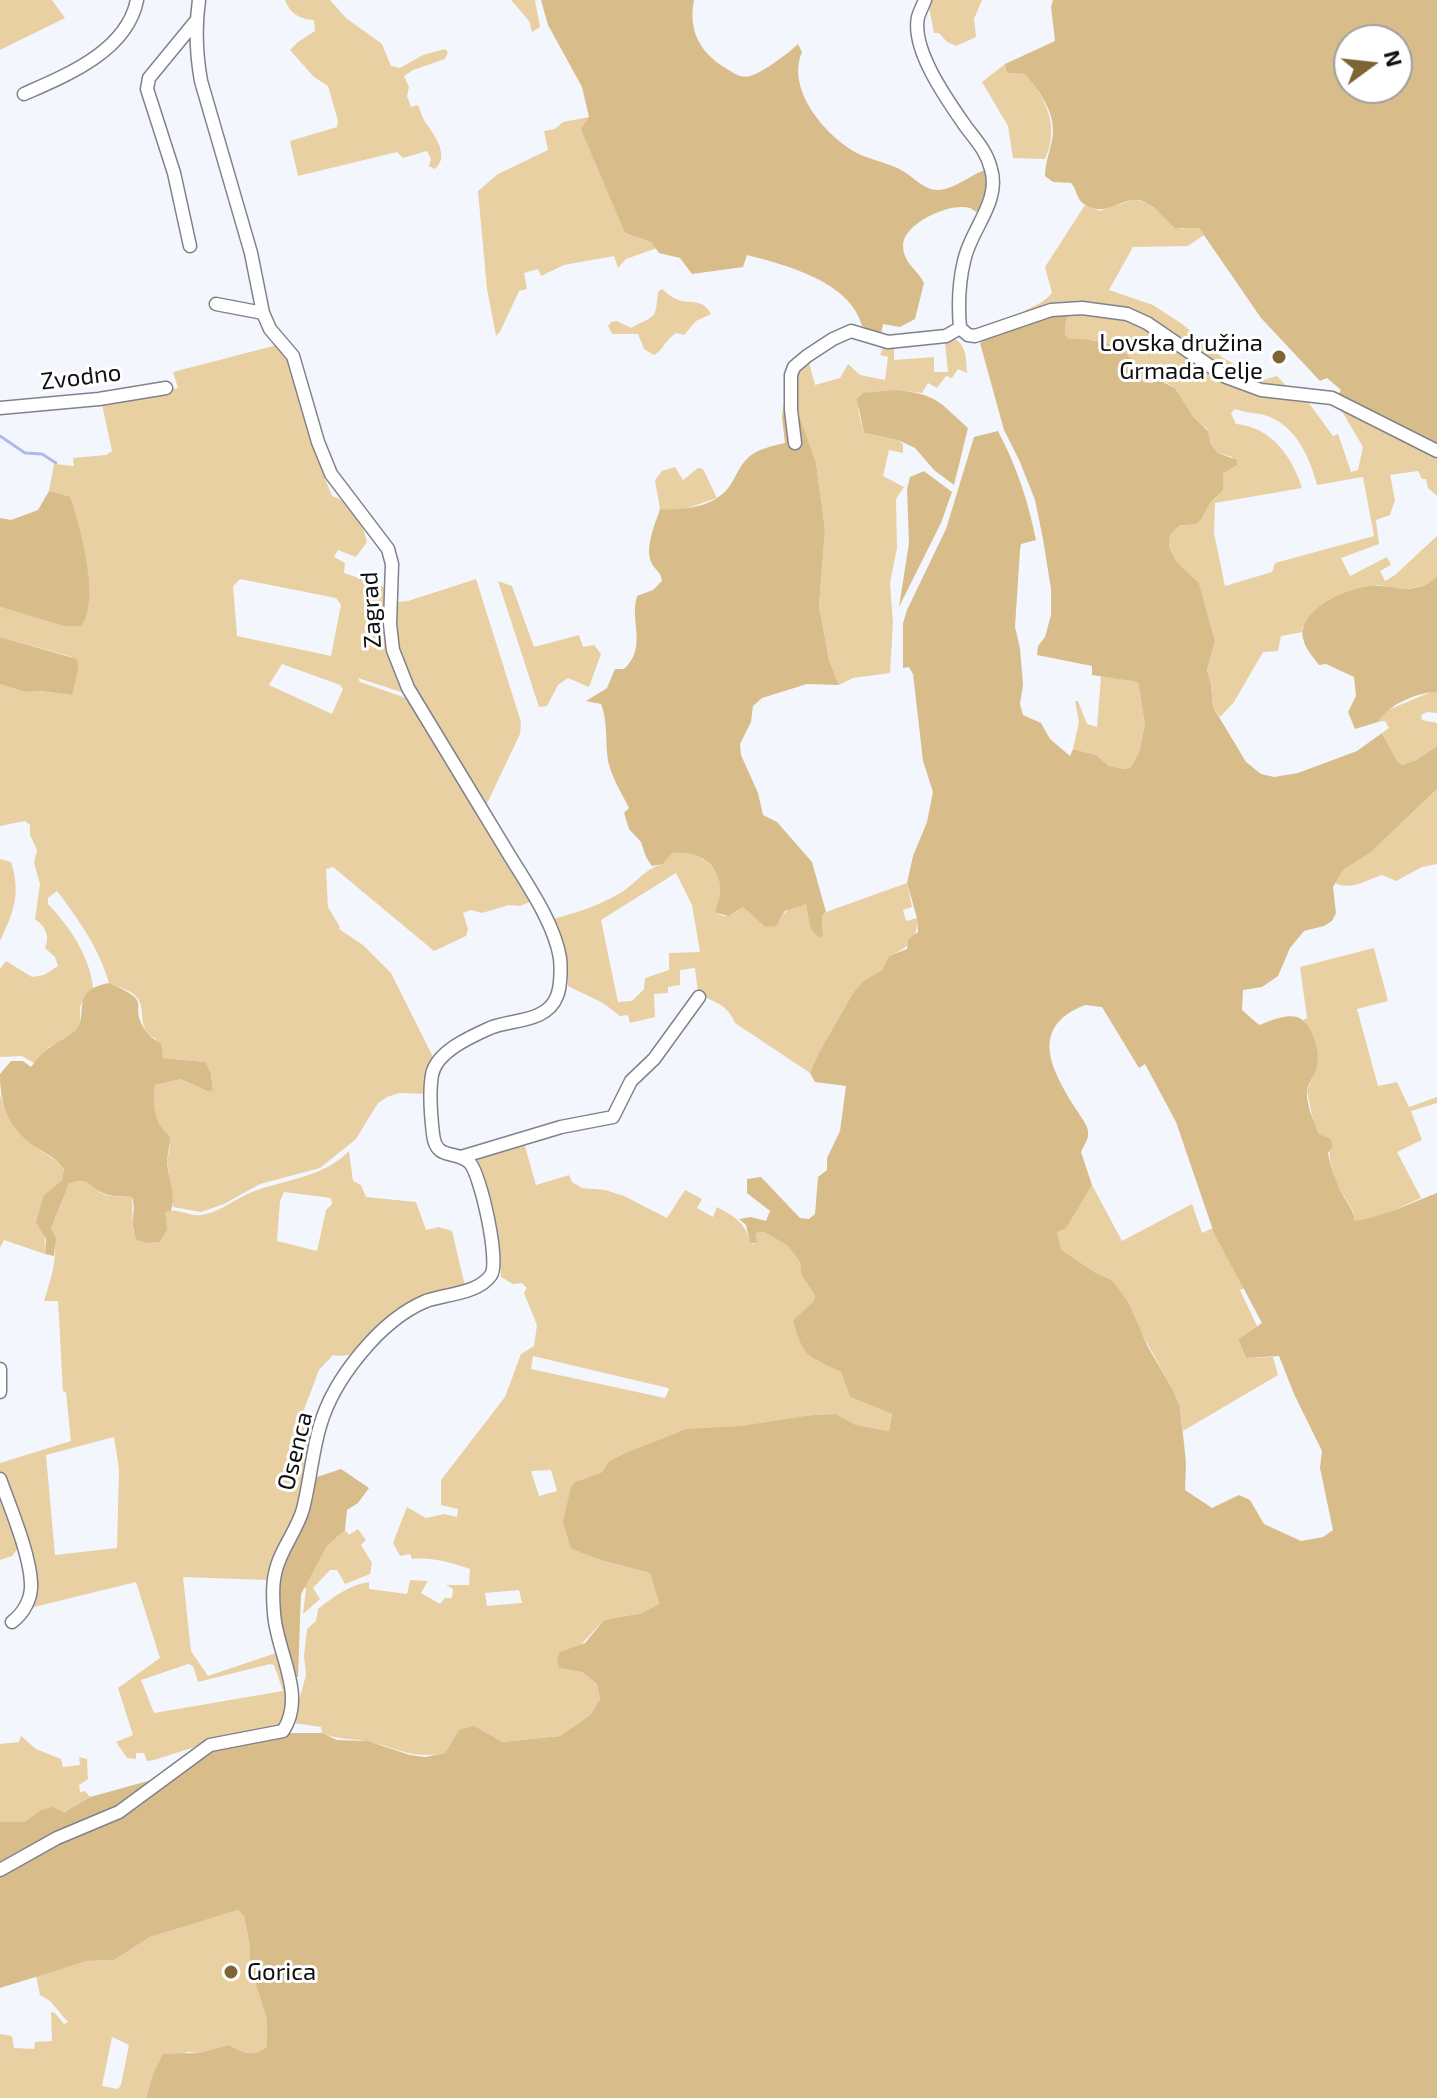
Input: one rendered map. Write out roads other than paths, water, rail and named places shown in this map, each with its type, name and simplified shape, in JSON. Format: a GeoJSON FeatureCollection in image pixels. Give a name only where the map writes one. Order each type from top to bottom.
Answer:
{"type":"FeatureCollection","features":[{"type":"Feature","properties":{"kind":"street"},"geometry":{"type":"LineString","coordinates":[[24,94],[80,67],[121,36],[134,16],[137,0]]}},
{"type":"Feature","properties":{"kind":"street","name":"Zagrad"},"geometry":{"type":"LineString","coordinates":[[199,0],[195,22],[201,81],[251,253],[263,313],[270,329],[293,356],[318,442],[331,474],[388,549],[392,564],[390,624],[393,650],[408,688],[537,901]]}},
{"type":"Feature","properties":{"kind":"street"},"geometry":{"type":"LineString","coordinates":[[925,0],[918,19],[922,49],[930,71],[941,92],[986,153],[992,172],[993,186],[987,206],[964,258],[958,306],[960,328],[968,335],[975,336],[1051,310],[1082,308],[1127,314],[1147,323],[1226,377],[1261,390],[1332,398],[1437,451]]}},
{"type":"Feature","properties":{"kind":"street","name":"Zagrad"},"geometry":{"type":"LineString","coordinates":[[190,246],[174,173],[147,89],[149,78],[195,22]]}},
{"type":"Feature","properties":{"kind":"street"},"geometry":{"type":"LineString","coordinates":[[216,304],[263,313]]}},
{"type":"Feature","properties":{"kind":"street"},"geometry":{"type":"LineString","coordinates":[[795,443],[791,375],[794,367],[807,356],[851,331],[888,342],[946,336],[960,328]]}},
{"type":"Feature","properties":{"kind":"street","name":"Zvodno"},"geometry":{"type":"LineString","coordinates":[[0,408],[99,399],[166,388]]}},
{"type":"Feature","properties":{"kind":"street","name":"Osenca"},"geometry":{"type":"LineString","coordinates":[[0,1870],[57,1838],[119,1812],[210,1745],[283,1731],[290,1720],[293,1706],[291,1687],[274,1616],[275,1572],[302,1513],[320,1426],[332,1397],[374,1338],[403,1314],[425,1302],[481,1285],[491,1275],[495,1265],[475,1174],[461,1157],[443,1153],[436,1146],[433,1136],[432,1075],[437,1062],[448,1052],[490,1028],[536,1017],[549,1008],[557,996],[560,957],[537,901]]}},
{"type":"Feature","properties":{"kind":"street"},"geometry":{"type":"LineString","coordinates":[[461,1157],[561,1127],[613,1117],[631,1081],[654,1059],[699,997]]}},
{"type":"Feature","properties":{"kind":"street"},"geometry":{"type":"LineString","coordinates":[[0,1369],[0,1392]]}},
{"type":"Feature","properties":{"kind":"street"},"geometry":{"type":"LineString","coordinates":[[0,1479],[12,1511],[31,1584],[29,1600],[20,1616],[12,1622]]}},
{"type":"Feature","properties":{"kind":"waterway"},"geometry":{"type":"LineString","coordinates":[[0,436],[25,453],[42,454],[56,463]]}},
{"type":"Feature","properties":{"kind":"place","name":"Lovska družina Grmada Celje"},"geometry":{"type":"Point","coordinates":[1279,357]}},
{"type":"Feature","properties":{"kind":"place","name":"Gorica"},"geometry":{"type":"Point","coordinates":[231,1972]}}]}
